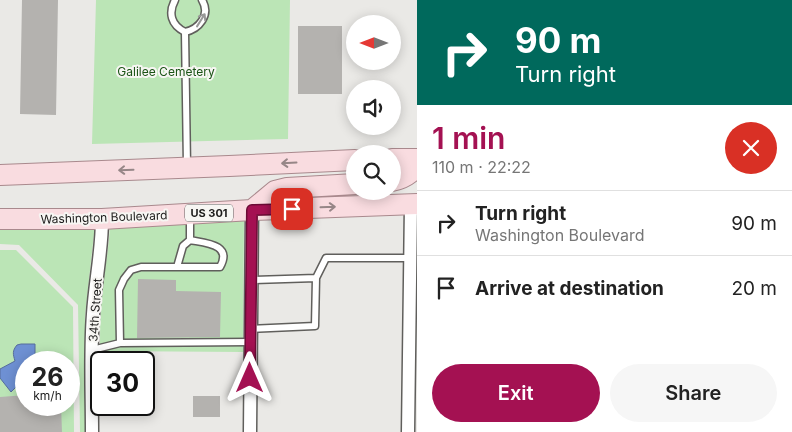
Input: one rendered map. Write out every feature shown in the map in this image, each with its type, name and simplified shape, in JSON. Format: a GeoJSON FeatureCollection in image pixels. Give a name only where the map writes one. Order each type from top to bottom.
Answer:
{"type":"FeatureCollection","features":[{"type":"Feature","properties":{"kind":"main road"},"geometry":{"type":"LineString","coordinates":[[401,159],[417,159]]}},
{"type":"Feature","properties":{"kind":"main road"},"geometry":{"type":"LineString","coordinates":[[0,175],[346,160]]}},
{"type":"Feature","properties":{"kind":"main road"},"geometry":{"type":"LineString","coordinates":[[401,180],[412,173],[417,166]]}},
{"type":"Feature","properties":{"kind":"main road"},"geometry":{"type":"LineString","coordinates":[[252,210],[275,191],[281,189],[346,185]]}},
{"type":"Feature","properties":{"kind":"main road","name":"Washington Boulevard"},"geometry":{"type":"LineString","coordinates":[[0,219],[102,219],[415,201]]}},
{"type":"Feature","properties":{"kind":"street"},"geometry":{"type":"LineString","coordinates":[[408,432],[410,258],[415,201]]}},
{"type":"Feature","properties":{"kind":"street"},"geometry":{"type":"LineString","coordinates":[[250,432],[252,210]]}},
{"type":"Feature","properties":{"kind":"street","name":"34th Street"},"geometry":{"type":"LineString","coordinates":[[92,432],[94,300],[102,238],[102,219]]}},
{"type":"Feature","properties":{"kind":"lane"},"geometry":{"type":"LineString","coordinates":[[174,0],[171,9],[172,20],[177,27],[185,32]]}},
{"type":"Feature","properties":{"kind":"lane"},"geometry":{"type":"LineString","coordinates":[[185,32],[194,29],[205,16],[205,4],[202,0]]}},
{"type":"Feature","properties":{"kind":"lane"},"geometry":{"type":"LineString","coordinates":[[185,32],[187,168]]}},
{"type":"Feature","properties":{"kind":"lane"},"geometry":{"type":"LineString","coordinates":[[176,267],[183,246],[190,240],[190,214]]}},
{"type":"Feature","properties":{"kind":"lane"},"geometry":{"type":"LineString","coordinates":[[120,343],[119,290],[131,270],[141,267],[220,267],[223,261],[222,252],[217,246],[190,240]]}},
{"type":"Feature","properties":{"kind":"lane"},"geometry":{"type":"LineString","coordinates":[[92,350],[120,343],[250,336],[315,326],[316,278],[326,258],[410,258]]}},
{"type":"Feature","properties":{"kind":"lane"},"geometry":{"type":"LineString","coordinates":[[251,280],[316,278]]}},
{"type":"Feature","properties":{"kind":"green space","name":"Galilee Cemetery"},"geometry":{"type":"Polygon","coordinates":[[[96,0],[290,0],[288,139],[92,144],[96,0]]]}},
{"type":"Feature","properties":{"kind":"green space"},"geometry":{"type":"Polygon","coordinates":[[[244,217],[243,352],[100,351],[101,299],[110,225],[244,217]]]}},
{"type":"Feature","properties":{"kind":"green space"},"geometry":{"type":"Polygon","coordinates":[[[95,225],[85,316],[85,432],[80,432],[78,305],[19,245],[0,244],[0,226],[95,225]]]}},
{"type":"Feature","properties":{"kind":"green space"},"geometry":{"type":"Polygon","coordinates":[[[0,250],[16,250],[73,307],[73,351],[15,351],[15,416],[74,416],[74,432],[0,432],[0,250]]]}},
{"type":"Feature","properties":{"kind":"water"},"geometry":{"type":"Polygon","coordinates":[[[35,344],[35,351],[15,351],[15,361],[13,354],[17,345],[35,344]]]}},
{"type":"Feature","properties":{"kind":"water"},"geometry":{"type":"Polygon","coordinates":[[[15,361],[15,388],[11,392],[0,378],[0,369],[15,361]]]}},
{"type":"Feature","properties":{"kind":"building"},"geometry":{"type":"Polygon","coordinates":[[[22,0],[58,0],[56,115],[20,114],[22,0]]]}},
{"type":"Feature","properties":{"kind":"building"},"geometry":{"type":"Polygon","coordinates":[[[298,26],[342,26],[342,94],[298,94],[298,26]]]}},
{"type":"Feature","properties":{"kind":"building"},"geometry":{"type":"Polygon","coordinates":[[[138,279],[176,280],[176,291],[221,292],[220,337],[137,338],[138,279]]]}},
{"type":"Feature","properties":{"kind":"building"},"geometry":{"type":"Polygon","coordinates":[[[15,396],[15,416],[61,416],[62,432],[0,432],[0,397],[15,396]]]}},
{"type":"Feature","properties":{"kind":"building"},"geometry":{"type":"Polygon","coordinates":[[[193,396],[220,396],[220,417],[193,417],[193,396]]]}},
{"type":"Feature","properties":{"kind":"route"},"geometry":{"type":"LineString","coordinates":[[250,378],[252,210],[292,209]]}}]}
